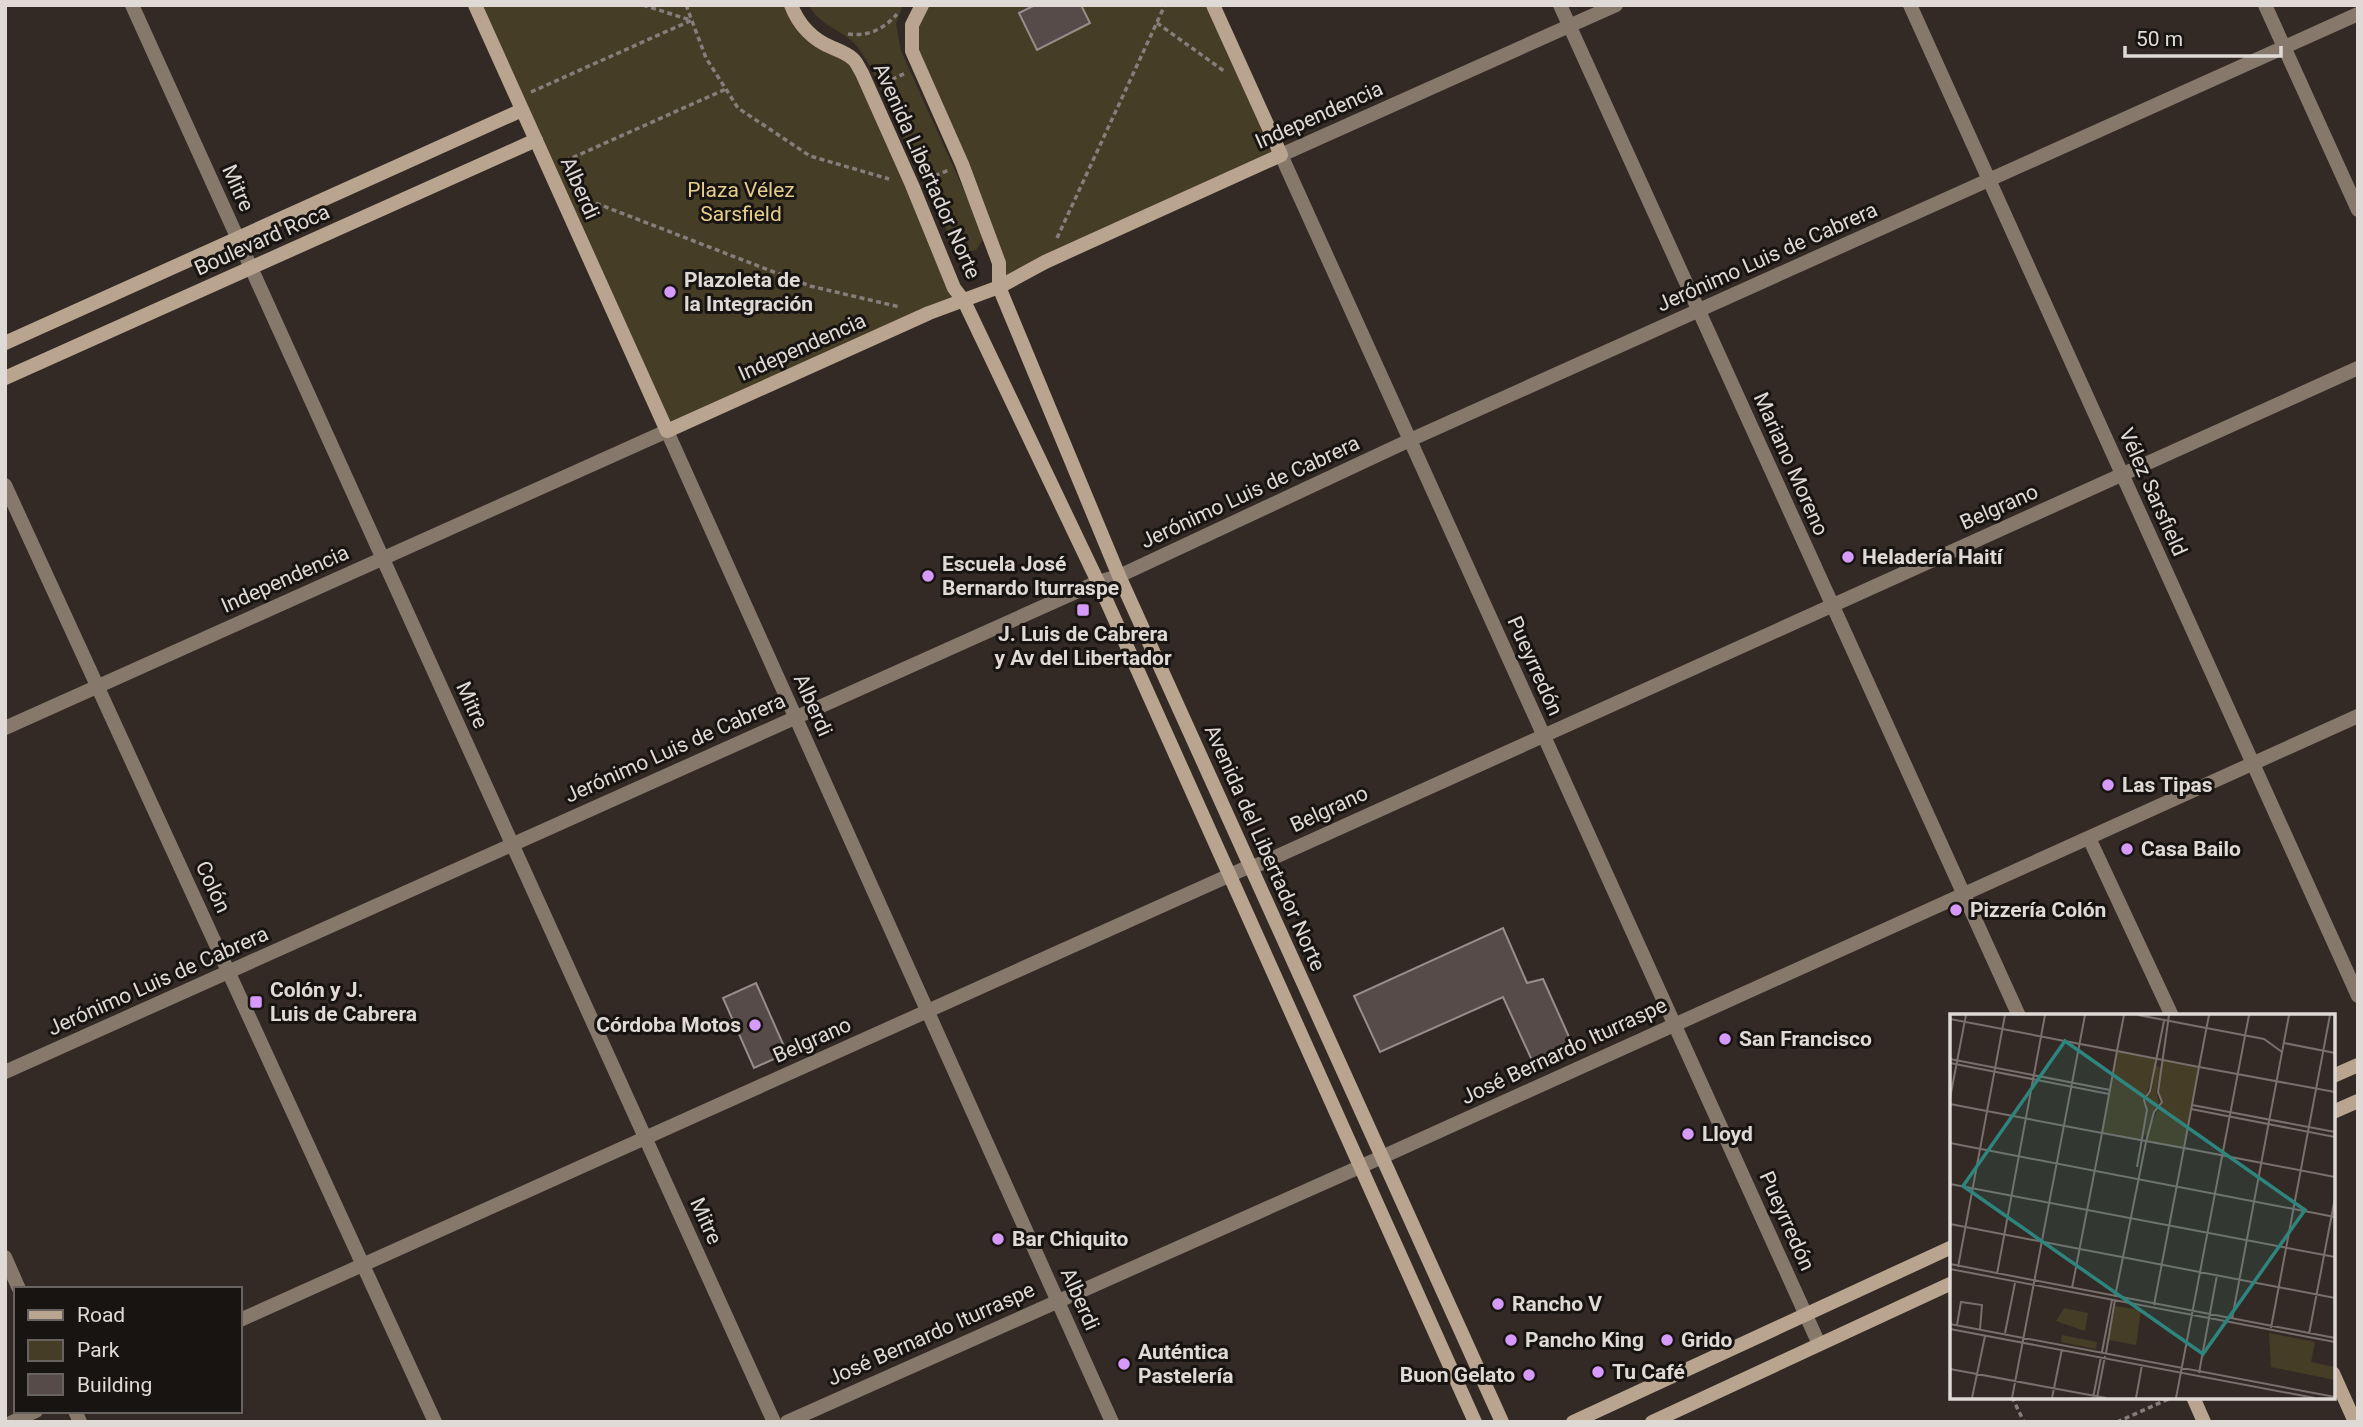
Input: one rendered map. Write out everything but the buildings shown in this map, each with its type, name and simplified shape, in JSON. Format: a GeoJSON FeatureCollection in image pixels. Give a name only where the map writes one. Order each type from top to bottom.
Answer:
{"type":"FeatureCollection","features":[{"type":"Feature","properties":{"kind":"main road","name":"Alberdi"},"geometry":{"type":"LineString","coordinates":[[475,5],[667,431]]}},
{"type":"Feature","properties":{"kind":"main road","name":"Avenida Libertador Norte"},"geometry":{"type":"LineString","coordinates":[[791,5],[806,31],[820,42],[854,60],[912,185],[954,288],[964,301]]}},
{"type":"Feature","properties":{"kind":"main road","name":"Avenida Libertador Norte"},"geometry":{"type":"LineString","coordinates":[[922,5],[912,26],[912,51],[962,164],[999,263],[999,286]]}},
{"type":"Feature","properties":{"kind":"main road","name":"Pueyrredón"},"geometry":{"type":"LineString","coordinates":[[1213,5],[1281,155]]}},
{"type":"Feature","properties":{"kind":"main road","name":"Boulevard Roca"},"geometry":{"type":"LineString","coordinates":[[5,343],[238,238],[520,104]]}},
{"type":"Feature","properties":{"kind":"main road","name":"Boulevard Roca"},"geometry":{"type":"LineString","coordinates":[[5,378],[536,140]]}},
{"type":"Feature","properties":{"kind":"main road","name":"Independencia"},"geometry":{"type":"LineString","coordinates":[[667,431],[929,313],[999,286],[1045,261],[1281,155]]}},
{"type":"Feature","properties":{"kind":"main road","name":"Avenida del Libertador Norte"},"geometry":{"type":"LineString","coordinates":[[999,286],[1119,576],[1502,1422]]}},
{"type":"Feature","properties":{"kind":"main road","name":"Avenida del Libertador Norte"},"geometry":{"type":"LineString","coordinates":[[964,301],[1098,582],[1475,1422]]}},
{"type":"Feature","properties":{"kind":"main road"},"geometry":{"type":"LineString","coordinates":[[2335,1075],[2358,1066]]}},
{"type":"Feature","properties":{"kind":"main road"},"geometry":{"type":"LineString","coordinates":[[2335,1111],[2358,1101]]}},
{"type":"Feature","properties":{"kind":"main road"},"geometry":{"type":"LineString","coordinates":[[1573,1422],[1950,1248]]}},
{"type":"Feature","properties":{"kind":"main road"},"geometry":{"type":"LineString","coordinates":[[1652,1422],[1950,1284]]}},
{"type":"Feature","properties":{"kind":"main road"},"geometry":{"type":"LineString","coordinates":[[2335,1378],[2354,1422]]}},
{"type":"Feature","properties":{"kind":"main road"},"geometry":{"type":"LineString","coordinates":[[2194,1399],[2204,1422]]}},
{"type":"Feature","properties":{"kind":"street","name":"Mitre"},"geometry":{"type":"LineString","coordinates":[[132,5],[774,1422]]}},
{"type":"Feature","properties":{"kind":"street","name":"Mariano Moreno"},"geometry":{"type":"LineString","coordinates":[[1560,5],[2018,1014]]}},
{"type":"Feature","properties":{"kind":"street","name":"Independencia"},"geometry":{"type":"LineString","coordinates":[[1281,155],[1616,5]]}},
{"type":"Feature","properties":{"kind":"street","name":"Vélez Sarsfield"},"geometry":{"type":"LineString","coordinates":[[1910,5],[2358,996]]}},
{"type":"Feature","properties":{"kind":"street"},"geometry":{"type":"LineString","coordinates":[[2264,5],[2358,211]]}},
{"type":"Feature","properties":{"kind":"street","name":"Jerónimo Luis de Cabrera"},"geometry":{"type":"LineString","coordinates":[[5,1072],[1098,582],[1119,576],[1410,440],[2358,14]]}},
{"type":"Feature","properties":{"kind":"street","name":"Pueyrredón"},"geometry":{"type":"LineString","coordinates":[[1281,155],[1819,1344]]}},
{"type":"Feature","properties":{"kind":"street","name":"Belgrano"},"geometry":{"type":"LineString","coordinates":[[242,1319],[1248,867],[1251,868],[2358,368]]}},
{"type":"Feature","properties":{"kind":"street","name":"Independencia"},"geometry":{"type":"LineString","coordinates":[[5,728],[667,431]]}},
{"type":"Feature","properties":{"kind":"street","name":"Alberdi"},"geometry":{"type":"LineString","coordinates":[[667,431],[1112,1422]]}},
{"type":"Feature","properties":{"kind":"street","name":"Colón"},"geometry":{"type":"LineString","coordinates":[[5,485],[435,1422]]}},
{"type":"Feature","properties":{"kind":"street","name":"José Bernardo Iturraspe"},"geometry":{"type":"LineString","coordinates":[[787,1422],[1382,1157],[2358,716]]}},
{"type":"Feature","properties":{"kind":"street"},"geometry":{"type":"LineString","coordinates":[[2090,838],[2171,1014]]}},
{"type":"Feature","properties":{"kind":"street"},"geometry":{"type":"LineString","coordinates":[[5,1257],[18,1287]]}},
{"type":"Feature","properties":{"kind":"street"},"geometry":{"type":"LineString","coordinates":[[12,1422],[32,1413]]}},
{"type":"Feature","properties":{"kind":"path"},"geometry":{"type":"LineString","coordinates":[[643,5],[692,20]]}},
{"type":"Feature","properties":{"kind":"path"},"geometry":{"type":"LineString","coordinates":[[686,5],[706,58],[738,108],[810,156],[912,185],[962,164]]}},
{"type":"Feature","properties":{"kind":"path"},"geometry":{"type":"LineString","coordinates":[[1045,261],[1165,5]]}},
{"type":"Feature","properties":{"kind":"path"},"geometry":{"type":"LineString","coordinates":[[841,33],[858,35],[875,32],[890,23],[901,9]]}},
{"type":"Feature","properties":{"kind":"path"},"geometry":{"type":"LineString","coordinates":[[520,104],[692,20]]}},
{"type":"Feature","properties":{"kind":"path"},"geometry":{"type":"LineString","coordinates":[[1157,23],[1252,91]]}},
{"type":"Feature","properties":{"kind":"path"},"geometry":{"type":"LineString","coordinates":[[869,89],[919,67]]}},
{"type":"Feature","properties":{"kind":"path"},"geometry":{"type":"LineString","coordinates":[[548,169],[726,89]]}},
{"type":"Feature","properties":{"kind":"path"},"geometry":{"type":"LineString","coordinates":[[557,188],[810,286],[929,313]]}},
{"type":"Feature","properties":{"kind":"path"},"geometry":{"type":"LineString","coordinates":[[2013,1399],[2024,1422]]}},
{"type":"Feature","properties":{"kind":"path"},"geometry":{"type":"LineString","coordinates":[[2117,1422],[2169,1399]]}},
{"type":"Feature","properties":{"kind":"green space","name":"Plaza Vélez Sarsfield"},"geometry":{"type":"Polygon","coordinates":[[[475,5],[791,5],[796,17],[854,60],[964,301],[667,431],[475,5]]]}},
{"type":"Feature","properties":{"kind":"green space"},"geometry":{"type":"Polygon","coordinates":[[[809,5],[903,5],[896,24],[901,51],[981,228],[983,239],[976,250],[964,253],[953,244],[870,66],[856,45],[818,17],[809,5]]]}},
{"type":"Feature","properties":{"kind":"green space"},"geometry":{"type":"Polygon","coordinates":[[[922,5],[1213,5],[1281,155],[999,287],[999,263],[912,51],[922,5]]]}},
{"type":"Feature","properties":{"kind":"place","name":"Plazoleta de la Integración"},"geometry":{"type":"Point","coordinates":[670,292]}},
{"type":"Feature","properties":{"kind":"place","name":"Heladería Haití"},"geometry":{"type":"Point","coordinates":[1848,557]}},
{"type":"Feature","properties":{"kind":"place","name":"Escuela José Bernardo Iturraspe"},"geometry":{"type":"Point","coordinates":[928,576]}},
{"type":"Feature","properties":{"kind":"place","name":"J. Luis de Cabrera y Av del Libertador"},"geometry":{"type":"Point","coordinates":[1083,610]}},
{"type":"Feature","properties":{"kind":"place","name":"Las Tipas"},"geometry":{"type":"Point","coordinates":[2108,785]}},
{"type":"Feature","properties":{"kind":"place","name":"Casa Bailo"},"geometry":{"type":"Point","coordinates":[2127,849]}},
{"type":"Feature","properties":{"kind":"place","name":"Pizzería Colón"},"geometry":{"type":"Point","coordinates":[1956,910]}},
{"type":"Feature","properties":{"kind":"place","name":"Colón y J. Luis de Cabrera"},"geometry":{"type":"Point","coordinates":[256,1002]}},
{"type":"Feature","properties":{"kind":"place","name":"Córdoba Motos"},"geometry":{"type":"Point","coordinates":[755,1025]}},
{"type":"Feature","properties":{"kind":"place","name":"San Francisco"},"geometry":{"type":"Point","coordinates":[1725,1039]}},
{"type":"Feature","properties":{"kind":"place","name":"Lloyd"},"geometry":{"type":"Point","coordinates":[1688,1134]}},
{"type":"Feature","properties":{"kind":"place","name":"Bar Chiquito"},"geometry":{"type":"Point","coordinates":[998,1239]}},
{"type":"Feature","properties":{"kind":"place","name":"Rancho V"},"geometry":{"type":"Point","coordinates":[1498,1304]}},
{"type":"Feature","properties":{"kind":"place","name":"Pancho King"},"geometry":{"type":"Point","coordinates":[1511,1340]}},
{"type":"Feature","properties":{"kind":"place","name":"Grido"},"geometry":{"type":"Point","coordinates":[1667,1340]}},
{"type":"Feature","properties":{"kind":"place","name":"Auténtica Pastelería"},"geometry":{"type":"Point","coordinates":[1124,1364]}},
{"type":"Feature","properties":{"kind":"place","name":"Tu Café"},"geometry":{"type":"Point","coordinates":[1598,1372]}},
{"type":"Feature","properties":{"kind":"place","name":"Buon Gelato"},"geometry":{"type":"Point","coordinates":[1529,1375]}}]}
